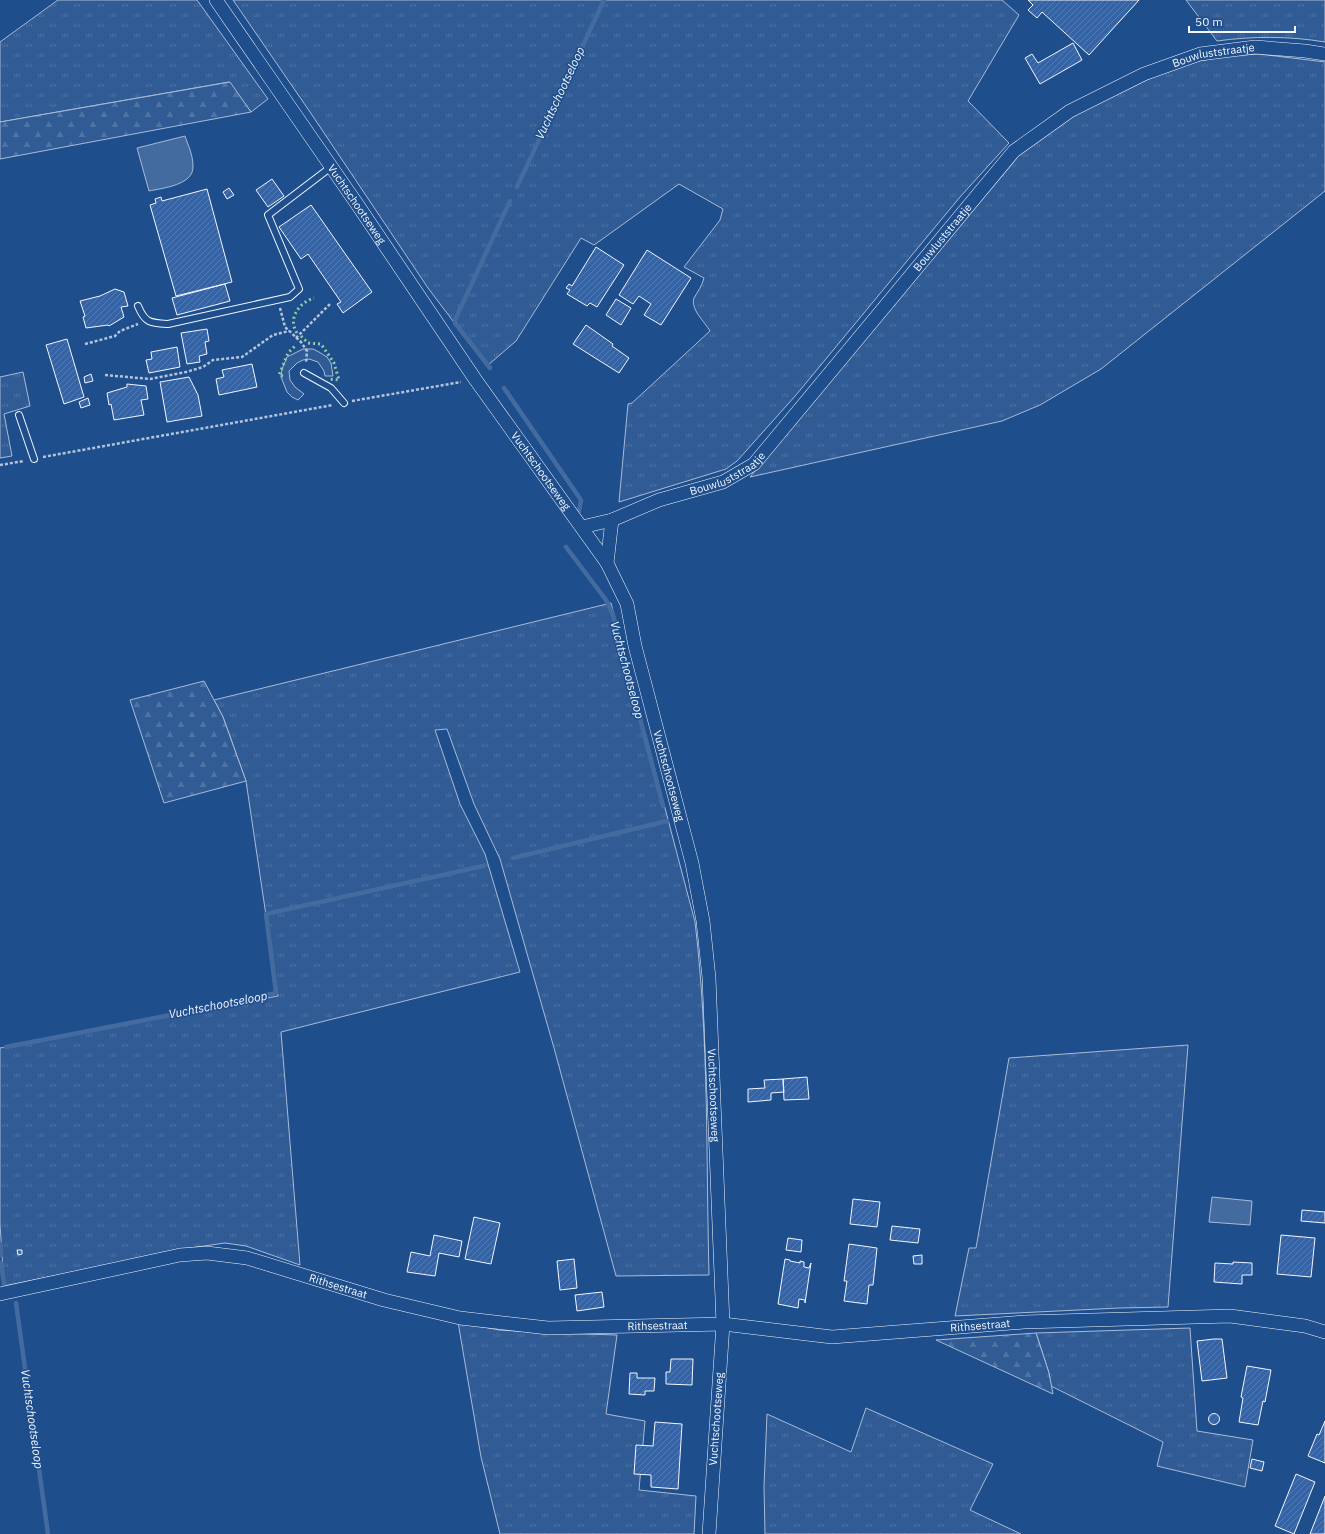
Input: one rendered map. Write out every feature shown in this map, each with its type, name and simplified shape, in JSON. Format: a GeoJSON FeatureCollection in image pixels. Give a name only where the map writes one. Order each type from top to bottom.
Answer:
{"type":"FeatureCollection","features":[{"type":"Feature","properties":{"kind":"street","name":"Vuchtschootseweg"},"geometry":{"type":"LineString","coordinates":[[216,0],[475,379],[607,563],[627,604],[636,646],[692,863],[703,921],[709,978],[723,1324],[709,1534]]}},
{"type":"Feature","properties":{"kind":"street","name":"Bouwluststraatje"},"geometry":{"type":"LineString","coordinates":[[582,527],[612,520],[659,500],[723,482],[754,464],[1014,150],[1070,111],[1144,74],[1200,54],[1255,47],[1325,54]]}},
{"type":"Feature","properties":{"kind":"street"},"geometry":{"type":"LineString","coordinates":[[607,563],[612,520]]}},
{"type":"Feature","properties":{"kind":"street","name":"Rithsestraat"},"geometry":{"type":"LineString","coordinates":[[0,1294],[180,1255],[207,1253],[247,1258],[384,1300],[460,1318],[548,1328],[723,1324],[832,1337],[1024,1322],[1230,1316],[1305,1326],[1325,1332]]}},
{"type":"Feature","properties":{"kind":"lane"},"geometry":{"type":"LineString","coordinates":[[138,306],[142,317],[148,321],[168,324],[290,297],[299,289],[268,215],[331,167]]}},
{"type":"Feature","properties":{"kind":"lane"},"geometry":{"type":"LineString","coordinates":[[304,373],[331,388],[344,403]]}},
{"type":"Feature","properties":{"kind":"lane"},"geometry":{"type":"LineString","coordinates":[[19,415],[34,459]]}},
{"type":"Feature","properties":{"kind":"path"},"geometry":{"type":"LineString","coordinates":[[278,300],[285,327],[307,351],[304,373]]}},
{"type":"Feature","properties":{"kind":"path"},"geometry":{"type":"LineString","coordinates":[[296,338],[330,304]]}},
{"type":"Feature","properties":{"kind":"path"},"geometry":{"type":"LineString","coordinates":[[85,344],[115,336],[130,327],[148,321]]}},
{"type":"Feature","properties":{"kind":"path"},"geometry":{"type":"LineString","coordinates":[[105,375],[150,379],[186,372],[203,367],[213,360],[242,357],[273,335],[289,331]]}},
{"type":"Feature","properties":{"kind":"path"},"geometry":{"type":"LineString","coordinates":[[0,465],[475,379]]}},
{"type":"Feature","properties":{"kind":"green space"},"geometry":{"type":"Polygon","coordinates":[[[58,0],[197,0],[268,99],[251,112],[229,82],[0,122],[0,42],[58,0]]]}},
{"type":"Feature","properties":{"kind":"green space"},"geometry":{"type":"Polygon","coordinates":[[[233,0],[1002,0],[1019,15],[968,101],[1009,143],[960,197],[796,395],[737,461],[726,469],[619,502],[628,404],[632,403],[710,331],[696,311],[693,302],[704,278],[684,267],[720,220],[723,209],[679,184],[594,245],[581,238],[516,341],[487,366],[428,288],[233,0]]]}},
{"type":"Feature","properties":{"kind":"green space"},"geometry":{"type":"Polygon","coordinates":[[[1186,0],[1325,0],[1325,42],[1271,37],[1217,41],[1186,0]]]}},
{"type":"Feature","properties":{"kind":"green space"},"geometry":{"type":"Polygon","coordinates":[[[1259,54],[1325,62],[1325,191],[1101,369],[1040,405],[1002,421],[750,477],[1017,156],[1071,117],[1165,71],[1199,61],[1226,56],[1259,54]]]}},
{"type":"Feature","properties":{"kind":"green space"},"geometry":{"type":"Polygon","coordinates":[[[230,82],[251,112],[0,159],[0,122],[230,82]]]}},
{"type":"Feature","properties":{"kind":"green space"},"geometry":{"type":"Polygon","coordinates":[[[23,372],[30,406],[4,414],[12,456],[0,458],[0,377],[23,372]]]}},
{"type":"Feature","properties":{"kind":"green space"},"geometry":{"type":"Polygon","coordinates":[[[611,603],[695,922],[703,1010],[705,1054],[709,1275],[616,1276],[554,1048],[500,859],[474,804],[447,729],[435,730],[460,804],[485,854],[520,972],[281,1032],[300,1265],[246,1246],[225,1243],[190,1248],[4,1286],[0,1224],[0,1048],[278,996],[246,781],[223,717],[214,700],[611,603]]]}},
{"type":"Feature","properties":{"kind":"green space"},"geometry":{"type":"Polygon","coordinates":[[[204,681],[223,717],[246,781],[164,803],[130,700],[204,681]]]}},
{"type":"Feature","properties":{"kind":"green space"},"geometry":{"type":"Polygon","coordinates":[[[1188,1045],[1168,1307],[955,1316],[969,1248],[976,1248],[1009,1058],[1188,1045]]]}},
{"type":"Feature","properties":{"kind":"green space"},"geometry":{"type":"Polygon","coordinates":[[[458,1322],[499,1330],[617,1335],[606,1414],[645,1421],[639,1490],[696,1496],[694,1534],[500,1534],[481,1457],[458,1322]]]}},
{"type":"Feature","properties":{"kind":"green space"},"geometry":{"type":"Polygon","coordinates":[[[1190,1328],[1197,1431],[1253,1440],[1245,1487],[1157,1466],[1163,1442],[1051,1386],[1049,1373],[1036,1333],[1190,1328]]]}},
{"type":"Feature","properties":{"kind":"green space"},"geometry":{"type":"Polygon","coordinates":[[[1036,1333],[1049,1373],[1053,1394],[936,1340],[1036,1333]]]}},
{"type":"Feature","properties":{"kind":"green space"},"geometry":{"type":"Polygon","coordinates":[[[866,1408],[993,1464],[970,1510],[1021,1534],[765,1534],[764,1486],[767,1414],[851,1452],[866,1408]]]}},
{"type":"Feature","properties":{"kind":"shaded area"},"geometry":{"type":"Polygon","coordinates":[[[185,136],[190,150],[193,166],[189,178],[169,187],[149,191],[137,148],[185,136]]]}},
{"type":"Feature","properties":{"kind":"shaded area"},"geometry":{"type":"Polygon","coordinates":[[[303,349],[313,349],[327,357],[331,363],[333,376],[325,376],[324,371],[318,362],[309,359],[297,363],[289,371],[290,380],[295,387],[304,394],[298,400],[287,392],[281,377],[282,369],[287,357],[303,349]]]}},
{"type":"Feature","properties":{"kind":"shaded area"},"geometry":{"type":"Polygon","coordinates":[[[1212,1197],[1252,1201],[1250,1225],[1209,1222],[1212,1197]]]}},
{"type":"Feature","properties":{"kind":"building"},"geometry":{"type":"Polygon","coordinates":[[[1028,0],[1139,0],[1089,55],[1042,12],[1037,18],[1028,10],[1033,5],[1028,0]]]}},
{"type":"Feature","properties":{"kind":"building"},"geometry":{"type":"Polygon","coordinates":[[[1073,43],[1082,60],[1040,84],[1025,58],[1032,54],[1038,63],[1073,43]]]}},
{"type":"Feature","properties":{"kind":"building"},"geometry":{"type":"Polygon","coordinates":[[[272,179],[284,196],[268,207],[256,190],[272,179]]]}},
{"type":"Feature","properties":{"kind":"building"},"geometry":{"type":"Polygon","coordinates":[[[229,188],[234,195],[227,199],[223,192],[229,188]]]}},
{"type":"Feature","properties":{"kind":"building"},"geometry":{"type":"Polygon","coordinates":[[[207,189],[232,282],[176,296],[150,205],[156,203],[155,199],[161,197],[162,201],[207,189]]]}},
{"type":"Feature","properties":{"kind":"building"},"geometry":{"type":"Polygon","coordinates":[[[311,205],[372,292],[343,313],[337,304],[341,302],[308,254],[301,259],[279,227],[311,205]]]}},
{"type":"Feature","properties":{"kind":"building"},"geometry":{"type":"Polygon","coordinates":[[[596,247],[624,265],[597,307],[590,303],[587,306],[567,294],[570,290],[566,288],[569,284],[572,286],[596,247]]]}},
{"type":"Feature","properties":{"kind":"building"},"geometry":{"type":"Polygon","coordinates":[[[647,250],[691,278],[661,325],[644,315],[651,304],[639,296],[633,304],[619,295],[647,250]]]}},
{"type":"Feature","properties":{"kind":"building"},"geometry":{"type":"Polygon","coordinates":[[[225,284],[230,301],[177,315],[172,298],[225,284]]]}},
{"type":"Feature","properties":{"kind":"building"},"geometry":{"type":"Polygon","coordinates":[[[115,289],[124,292],[128,306],[121,307],[124,317],[109,326],[86,328],[83,317],[85,316],[80,301],[100,296],[115,289]]]}},
{"type":"Feature","properties":{"kind":"building"},"geometry":{"type":"Polygon","coordinates":[[[616,299],[631,308],[621,325],[606,315],[616,299]]]}},
{"type":"Feature","properties":{"kind":"building"},"geometry":{"type":"Polygon","coordinates":[[[586,325],[613,344],[612,346],[629,358],[619,373],[573,344],[586,325]]]}},
{"type":"Feature","properties":{"kind":"building"},"geometry":{"type":"Polygon","coordinates":[[[207,329],[209,341],[205,342],[207,354],[199,356],[200,362],[187,364],[181,333],[207,329]]]}},
{"type":"Feature","properties":{"kind":"building"},"geometry":{"type":"Polygon","coordinates":[[[67,339],[84,397],[64,404],[46,345],[67,339]]]}},
{"type":"Feature","properties":{"kind":"building"},"geometry":{"type":"Polygon","coordinates":[[[177,347],[180,367],[149,373],[146,360],[152,359],[151,352],[177,347]]]}},
{"type":"Feature","properties":{"kind":"building"},"geometry":{"type":"Polygon","coordinates":[[[252,364],[257,387],[219,395],[216,379],[224,377],[222,370],[252,364]]]}},
{"type":"Feature","properties":{"kind":"building"},"geometry":{"type":"Polygon","coordinates":[[[91,374],[93,381],[85,383],[84,377],[91,374]]]}},
{"type":"Feature","properties":{"kind":"building"},"geometry":{"type":"Polygon","coordinates":[[[189,377],[198,395],[202,416],[167,422],[160,382],[189,377]]]}},
{"type":"Feature","properties":{"kind":"building"},"geometry":{"type":"Polygon","coordinates":[[[127,384],[146,386],[148,399],[141,400],[144,415],[114,420],[107,393],[127,387],[127,384]]]}},
{"type":"Feature","properties":{"kind":"building"},"geometry":{"type":"Polygon","coordinates":[[[88,398],[90,405],[81,408],[79,402],[88,398]]]}},
{"type":"Feature","properties":{"kind":"building"},"geometry":{"type":"Polygon","coordinates":[[[807,1077],[809,1099],[784,1100],[783,1079],[807,1077]]]}},
{"type":"Feature","properties":{"kind":"building"},"geometry":{"type":"Polygon","coordinates":[[[783,1079],[784,1092],[771,1093],[771,1100],[748,1102],[748,1089],[765,1088],[764,1080],[783,1079]]]}},
{"type":"Feature","properties":{"kind":"building"},"geometry":{"type":"Polygon","coordinates":[[[853,1199],[880,1202],[877,1227],[850,1224],[853,1199]]]}},
{"type":"Feature","properties":{"kind":"building"},"geometry":{"type":"Polygon","coordinates":[[[1302,1210],[1325,1212],[1325,1223],[1301,1221],[1302,1210]]]}},
{"type":"Feature","properties":{"kind":"building"},"geometry":{"type":"Polygon","coordinates":[[[474,1217],[500,1223],[491,1264],[465,1259],[474,1217]]]}},
{"type":"Feature","properties":{"kind":"building"},"geometry":{"type":"Polygon","coordinates":[[[892,1226],[920,1229],[918,1243],[890,1240],[892,1226]]]}},
{"type":"Feature","properties":{"kind":"building"},"geometry":{"type":"Polygon","coordinates":[[[434,1235],[462,1241],[459,1257],[439,1253],[435,1276],[407,1272],[411,1252],[430,1256],[434,1235]]]}},
{"type":"Feature","properties":{"kind":"building"},"geometry":{"type":"Polygon","coordinates":[[[1281,1235],[1315,1238],[1311,1277],[1277,1274],[1281,1235]]]}},
{"type":"Feature","properties":{"kind":"building"},"geometry":{"type":"Polygon","coordinates":[[[788,1238],[802,1240],[801,1252],[786,1250],[788,1238]]]}},
{"type":"Feature","properties":{"kind":"building"},"geometry":{"type":"Polygon","coordinates":[[[849,1244],[877,1248],[873,1285],[869,1285],[867,1304],[844,1301],[847,1281],[844,1281],[849,1244]]]}},
{"type":"Feature","properties":{"kind":"building"},"geometry":{"type":"Polygon","coordinates":[[[17,1250],[22,1250],[22,1254],[18,1255],[17,1250]]]}},
{"type":"Feature","properties":{"kind":"building"},"geometry":{"type":"Polygon","coordinates":[[[922,1255],[922,1264],[914,1264],[913,1256],[922,1255]]]}},
{"type":"Feature","properties":{"kind":"building"},"geometry":{"type":"Polygon","coordinates":[[[574,1259],[577,1288],[560,1290],[557,1261],[574,1259]]]}},
{"type":"Feature","properties":{"kind":"building"},"geometry":{"type":"Polygon","coordinates":[[[785,1259],[800,1263],[800,1261],[804,1262],[804,1267],[809,1268],[811,1263],[805,1303],[805,1300],[799,1299],[798,1308],[778,1304],[785,1259]]]}},
{"type":"Feature","properties":{"kind":"building"},"geometry":{"type":"Polygon","coordinates":[[[1233,1262],[1252,1263],[1252,1275],[1242,1275],[1242,1284],[1214,1282],[1215,1263],[1233,1264],[1233,1262]]]}},
{"type":"Feature","properties":{"kind":"building"},"geometry":{"type":"Polygon","coordinates":[[[602,1292],[604,1307],[577,1311],[575,1295],[602,1292]]]}},
{"type":"Feature","properties":{"kind":"building"},"geometry":{"type":"Polygon","coordinates":[[[1222,1339],[1227,1378],[1202,1381],[1197,1341],[1222,1339]]]}},
{"type":"Feature","properties":{"kind":"building"},"geometry":{"type":"Polygon","coordinates":[[[671,1359],[693,1359],[692,1385],[666,1384],[666,1372],[670,1372],[671,1359]]]}},
{"type":"Feature","properties":{"kind":"building"},"geometry":{"type":"Polygon","coordinates":[[[1247,1366],[1271,1370],[1265,1402],[1263,1401],[1258,1425],[1239,1422],[1243,1398],[1241,1397],[1247,1366]]]}},
{"type":"Feature","properties":{"kind":"building"},"geometry":{"type":"Polygon","coordinates":[[[630,1373],[637,1373],[637,1378],[655,1378],[654,1391],[645,1391],[645,1395],[629,1394],[630,1373]]]}},
{"type":"Feature","properties":{"kind":"building"},"geometry":{"type":"Polygon","coordinates":[[[1212,1414],[1216,1414],[1218,1415],[1218,1423],[1212,1424],[1209,1421],[1209,1417],[1212,1414]]]}},
{"type":"Feature","properties":{"kind":"building"},"geometry":{"type":"Polygon","coordinates":[[[1325,1421],[1325,1463],[1308,1456],[1317,1434],[1319,1435],[1325,1421]]]}},
{"type":"Feature","properties":{"kind":"building"},"geometry":{"type":"Polygon","coordinates":[[[655,1422],[682,1424],[678,1489],[651,1487],[651,1475],[634,1474],[636,1445],[653,1446],[655,1422]]]}},
{"type":"Feature","properties":{"kind":"building"},"geometry":{"type":"Polygon","coordinates":[[[1252,1459],[1264,1462],[1262,1471],[1250,1468],[1252,1459]]]}},
{"type":"Feature","properties":{"kind":"building"},"geometry":{"type":"Polygon","coordinates":[[[1296,1474],[1315,1482],[1294,1534],[1275,1526],[1296,1474]]]}},
{"type":"Feature","properties":{"kind":"building"},"geometry":{"type":"Polygon","coordinates":[[[1325,1496],[1325,1534],[1310,1534],[1325,1496]]]}},
{"type":"Feature","properties":{"kind":"waterway","name":"Vuchtschootseloop"},"geometry":{"type":"LineString","coordinates":[[517,187],[604,0]]}},
{"type":"Feature","properties":{"kind":"waterway","name":"Vuchtschootseloop"},"geometry":{"type":"LineString","coordinates":[[490,368],[455,323],[455,320],[510,201]]}},
{"type":"Feature","properties":{"kind":"waterway","name":"Vuchtschootseloop"},"geometry":{"type":"LineString","coordinates":[[504,388],[581,500],[579,511]]}},
{"type":"Feature","properties":{"kind":"waterway","name":"Vuchtschootseloop"},"geometry":{"type":"LineString","coordinates":[[566,547],[606,600],[613,615],[663,806]]}},
{"type":"Feature","properties":{"kind":"waterway","name":"Vuchtschootseloop"},"geometry":{"type":"LineString","coordinates":[[513,858],[667,821]]}},
{"type":"Feature","properties":{"kind":"waterway","name":"Vuchtschootseloop"},"geometry":{"type":"LineString","coordinates":[[6,1047],[276,993],[266,914],[483,866]]}},
{"type":"Feature","properties":{"kind":"waterway","name":"Vuchtschootseloop"},"geometry":{"type":"LineString","coordinates":[[0,1244],[1,1255]]}},
{"type":"Feature","properties":{"kind":"waterway","name":"Vuchtschootseloop"},"geometry":{"type":"LineString","coordinates":[[1,1263],[4,1284]]}},
{"type":"Feature","properties":{"kind":"waterway","name":"Vuchtschootseloop"},"geometry":{"type":"LineString","coordinates":[[16,1303],[48,1534]]}},
{"type":"Feature","properties":{"kind":"hedge"},"geometry":{"type":"LineString","coordinates":[[297,333],[293,322],[296,311],[304,303],[314,298]]}},
{"type":"Feature","properties":{"kind":"hedge"},"geometry":{"type":"LineString","coordinates":[[301,336],[308,343],[321,344],[334,363],[339,380],[328,379]]}},
{"type":"Feature","properties":{"kind":"hedge"},"geometry":{"type":"LineString","coordinates":[[283,376],[279,375],[288,353],[296,345]]}}]}
